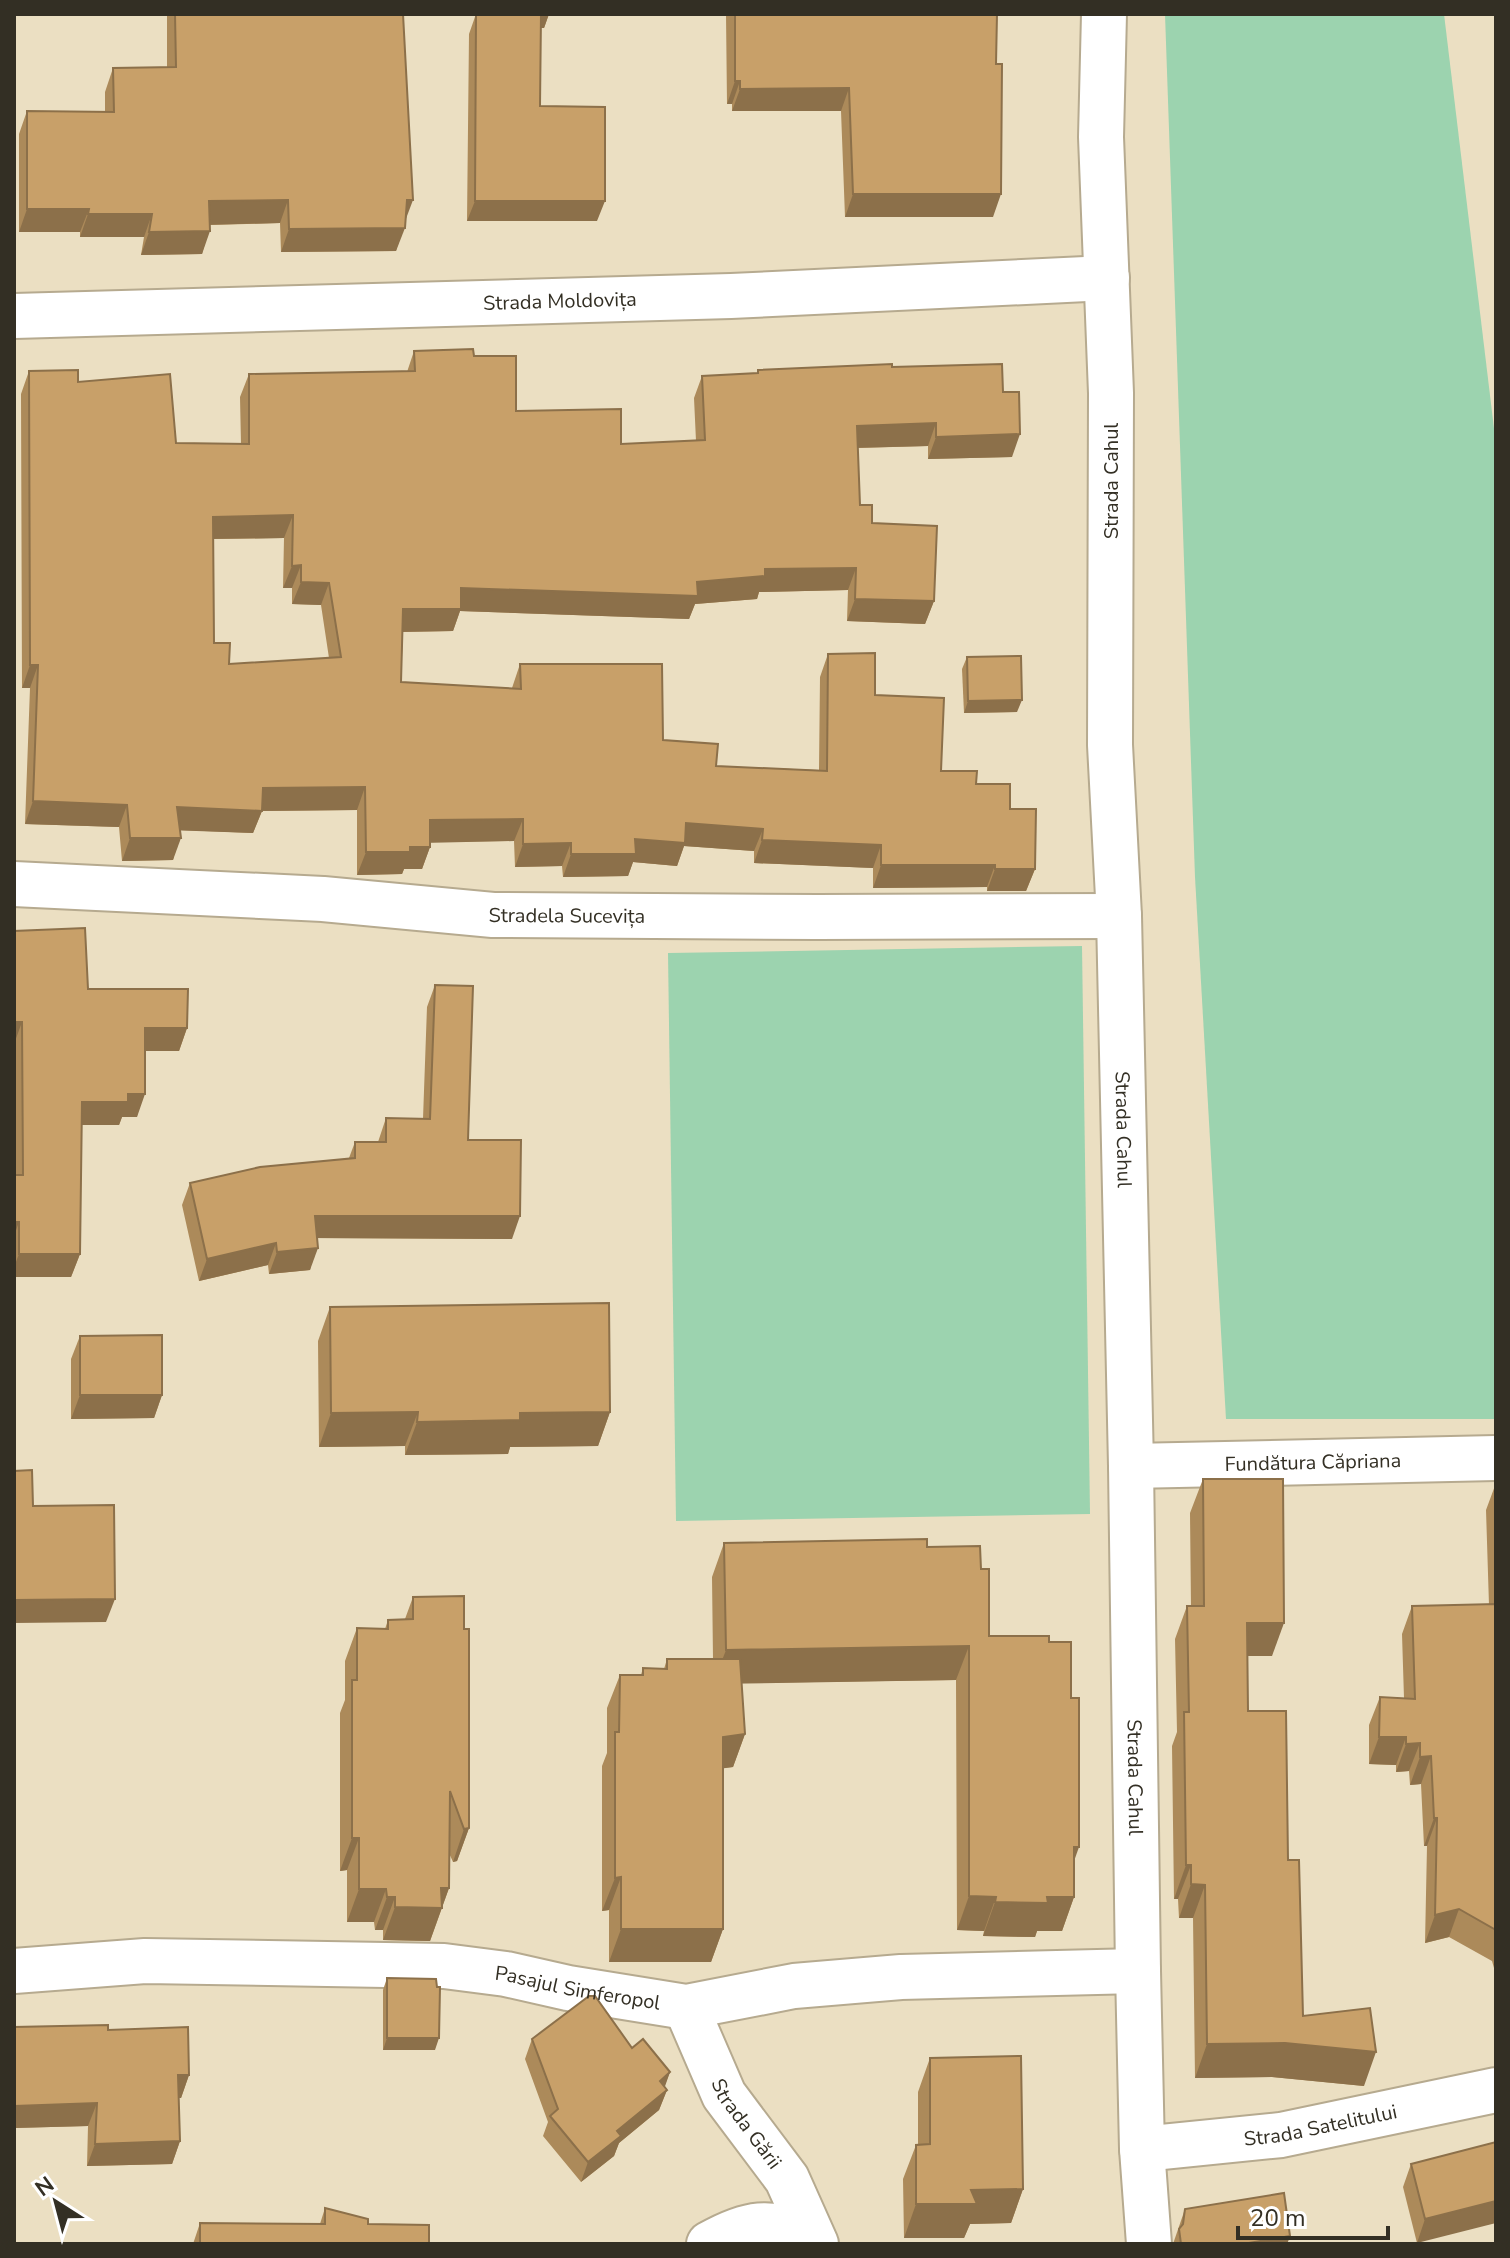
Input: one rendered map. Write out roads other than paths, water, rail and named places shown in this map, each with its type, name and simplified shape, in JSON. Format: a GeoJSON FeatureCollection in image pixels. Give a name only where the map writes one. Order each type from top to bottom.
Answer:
{"type":"FeatureCollection","features":[{"type":"Feature","properties":{"kind":"street","name":"Strada Cahul"},"geometry":{"type":"LineString","coordinates":[[1104,14],[1101,137],[1111,393],[1110,745],[1119,916],[1142,2149],[1149,2244]]}},
{"type":"Feature","properties":{"kind":"street","name":"Strada Moldovița"},"geometry":{"type":"LineString","coordinates":[[14,316],[731,296],[1107,278]]}},
{"type":"Feature","properties":{"kind":"street","name":"Stradela Sucevița"},"geometry":{"type":"LineString","coordinates":[[14,884],[323,899],[493,915],[1119,916]]}},
{"type":"Feature","properties":{"kind":"street","name":"Fundătura Căpriana"},"geometry":{"type":"LineString","coordinates":[[1131,1466],[1496,1458]]}},
{"type":"Feature","properties":{"kind":"street","name":"Pasajul Simferopol"},"geometry":{"type":"LineString","coordinates":[[14,1971],[145,1961],[444,1966],[506,1974],[568,1988],[686,2007],[794,1986],[901,1977],[1138,1971]]}},
{"type":"Feature","properties":{"kind":"street","name":"Strada Gării"},"geometry":{"type":"LineString","coordinates":[[686,2007],[724,2095],[787,2179],[813,2240]]}},
{"type":"Feature","properties":{"kind":"street","name":"Strada Satelitului"},"geometry":{"type":"LineString","coordinates":[[1142,2149],[1281,2135],[1496,2090]]}},
{"type":"Feature","properties":{"kind":"street","name":"Strada Gării"},"geometry":{"type":"LineString","coordinates":[[709,2244],[745,2228],[767,2225],[783,2225],[813,2240]]}}]}
